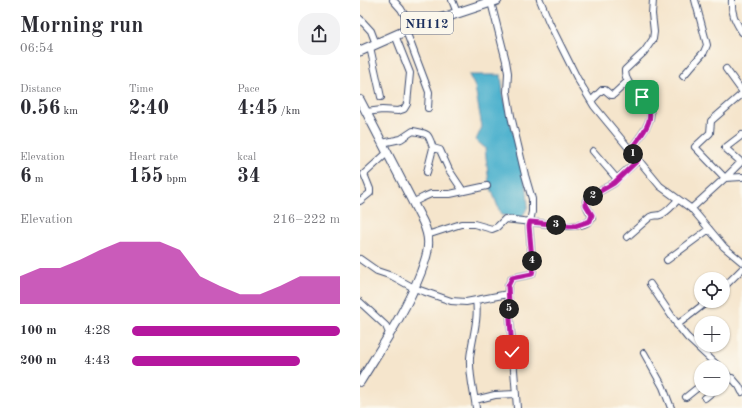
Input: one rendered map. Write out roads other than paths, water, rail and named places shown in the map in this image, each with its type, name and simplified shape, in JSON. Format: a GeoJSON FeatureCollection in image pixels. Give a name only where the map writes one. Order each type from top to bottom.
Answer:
{"type":"FeatureCollection","features":[{"type":"Feature","properties":{"kind":"highway","name":"NH112"},"geometry":{"type":"LineString","coordinates":[[360,51],[395,35],[494,1]]}},
{"type":"Feature","properties":{"kind":"main road"},"geometry":{"type":"LineString","coordinates":[[360,100],[423,222],[427,235],[428,252],[404,310],[389,329],[360,382]]}},
{"type":"Feature","properties":{"kind":"street"},"geometry":{"type":"LineString","coordinates":[[393,0],[401,9],[409,30],[429,92],[428,108]]}},
{"type":"Feature","properties":{"kind":"street"},"geometry":{"type":"LineString","coordinates":[[452,0],[457,13]]}},
{"type":"Feature","properties":{"kind":"street"},"geometry":{"type":"LineString","coordinates":[[540,0],[556,36],[590,101],[660,186],[691,208],[724,247],[742,262]]}},
{"type":"Feature","properties":{"kind":"street"},"geometry":{"type":"LineString","coordinates":[[630,150],[646,127],[650,116],[649,107],[630,85],[625,75],[625,70],[644,52],[653,39],[653,0]]}},
{"type":"Feature","properties":{"kind":"street"},"geometry":{"type":"LineString","coordinates":[[683,76],[704,52],[707,45],[695,0]]}},
{"type":"Feature","properties":{"kind":"street"},"geometry":{"type":"LineString","coordinates":[[732,0],[732,12],[742,32]]}},
{"type":"Feature","properties":{"kind":"street"},"geometry":{"type":"LineString","coordinates":[[494,1],[508,73],[507,92],[512,121],[532,199],[532,212],[529,226],[533,270],[532,274],[512,278],[508,286],[517,408]]}},
{"type":"Feature","properties":{"kind":"street"},"geometry":{"type":"LineString","coordinates":[[360,19],[371,31],[381,97]]}},
{"type":"Feature","properties":{"kind":"street"},"geometry":{"type":"LineString","coordinates":[[366,112],[382,110],[398,111],[404,109],[407,104],[410,73],[395,35]]}},
{"type":"Feature","properties":{"kind":"street"},"geometry":{"type":"LineString","coordinates":[[726,68],[742,91]]}},
{"type":"Feature","properties":{"kind":"street"},"geometry":{"type":"LineString","coordinates":[[590,101],[602,90],[606,90],[613,95],[628,81]]}},
{"type":"Feature","properties":{"kind":"street"},"geometry":{"type":"LineString","coordinates":[[725,178],[696,147],[710,133],[711,120],[742,94]]}},
{"type":"Feature","properties":{"kind":"street"},"geometry":{"type":"LineString","coordinates":[[382,143],[401,139],[413,132],[427,135],[431,139],[433,148],[427,172]]}},
{"type":"Feature","properties":{"kind":"street"},"geometry":{"type":"LineString","coordinates":[[691,208],[741,162],[725,148],[742,135]]}},
{"type":"Feature","properties":{"kind":"street"},"geometry":{"type":"LineString","coordinates":[[433,148],[440,150],[449,170],[463,191]]}},
{"type":"Feature","properties":{"kind":"street"},"geometry":{"type":"LineString","coordinates":[[593,151],[617,179]]}},
{"type":"Feature","properties":{"kind":"street"},"geometry":{"type":"LineString","coordinates":[[360,201],[370,193],[370,189],[362,173],[387,153]]}},
{"type":"Feature","properties":{"kind":"street"},"geometry":{"type":"LineString","coordinates":[[427,235],[461,224],[474,224],[492,229],[505,219],[575,226],[587,223],[592,218],[592,215],[586,205],[588,198],[614,183],[638,160]]}},
{"type":"Feature","properties":{"kind":"street"},"geometry":{"type":"LineString","coordinates":[[725,178],[742,177]]}},
{"type":"Feature","properties":{"kind":"street"},"geometry":{"type":"LineString","coordinates":[[414,202],[431,194],[450,194],[488,186]]}},
{"type":"Feature","properties":{"kind":"street"},"geometry":{"type":"LineString","coordinates":[[627,237],[650,217],[655,214],[660,215],[678,200]]}},
{"type":"Feature","properties":{"kind":"street"},"geometry":{"type":"LineString","coordinates":[[667,260],[709,229]]}},
{"type":"Feature","properties":{"kind":"street"},"geometry":{"type":"LineString","coordinates":[[360,259],[377,271],[392,276],[414,288],[451,301],[460,302],[508,294]]}},
{"type":"Feature","properties":{"kind":"street"},"geometry":{"type":"LineString","coordinates":[[730,281],[742,270]]}},
{"type":"Feature","properties":{"kind":"street"},"geometry":{"type":"LineString","coordinates":[[650,284],[677,325],[687,337],[712,360]]}},
{"type":"Feature","properties":{"kind":"street"},"geometry":{"type":"LineString","coordinates":[[476,300],[477,318],[470,358],[470,370],[476,408]]}},
{"type":"Feature","properties":{"kind":"street"},"geometry":{"type":"LineString","coordinates":[[360,302],[389,329]]}},
{"type":"Feature","properties":{"kind":"street"},"geometry":{"type":"LineString","coordinates":[[677,325],[699,308]]}},
{"type":"Feature","properties":{"kind":"street"},"geometry":{"type":"LineString","coordinates":[[644,353],[663,387],[671,408]]}},
{"type":"Feature","properties":{"kind":"street"},"geometry":{"type":"LineString","coordinates":[[730,378],[736,382],[742,392]]}},
{"type":"Feature","properties":{"kind":"street"},"geometry":{"type":"LineString","coordinates":[[686,397],[694,391]]}},
{"type":"Feature","properties":{"kind":"street"},"geometry":{"type":"LineString","coordinates":[[475,400],[495,395],[516,394]]}},
{"type":"Feature","properties":{"kind":"water"},"geometry":{"type":"Polygon","coordinates":[[[469,75],[501,75],[503,93],[527,190],[528,206],[522,218],[501,215],[489,183],[485,148],[476,140],[482,127],[475,87],[469,75]]]}}]}
